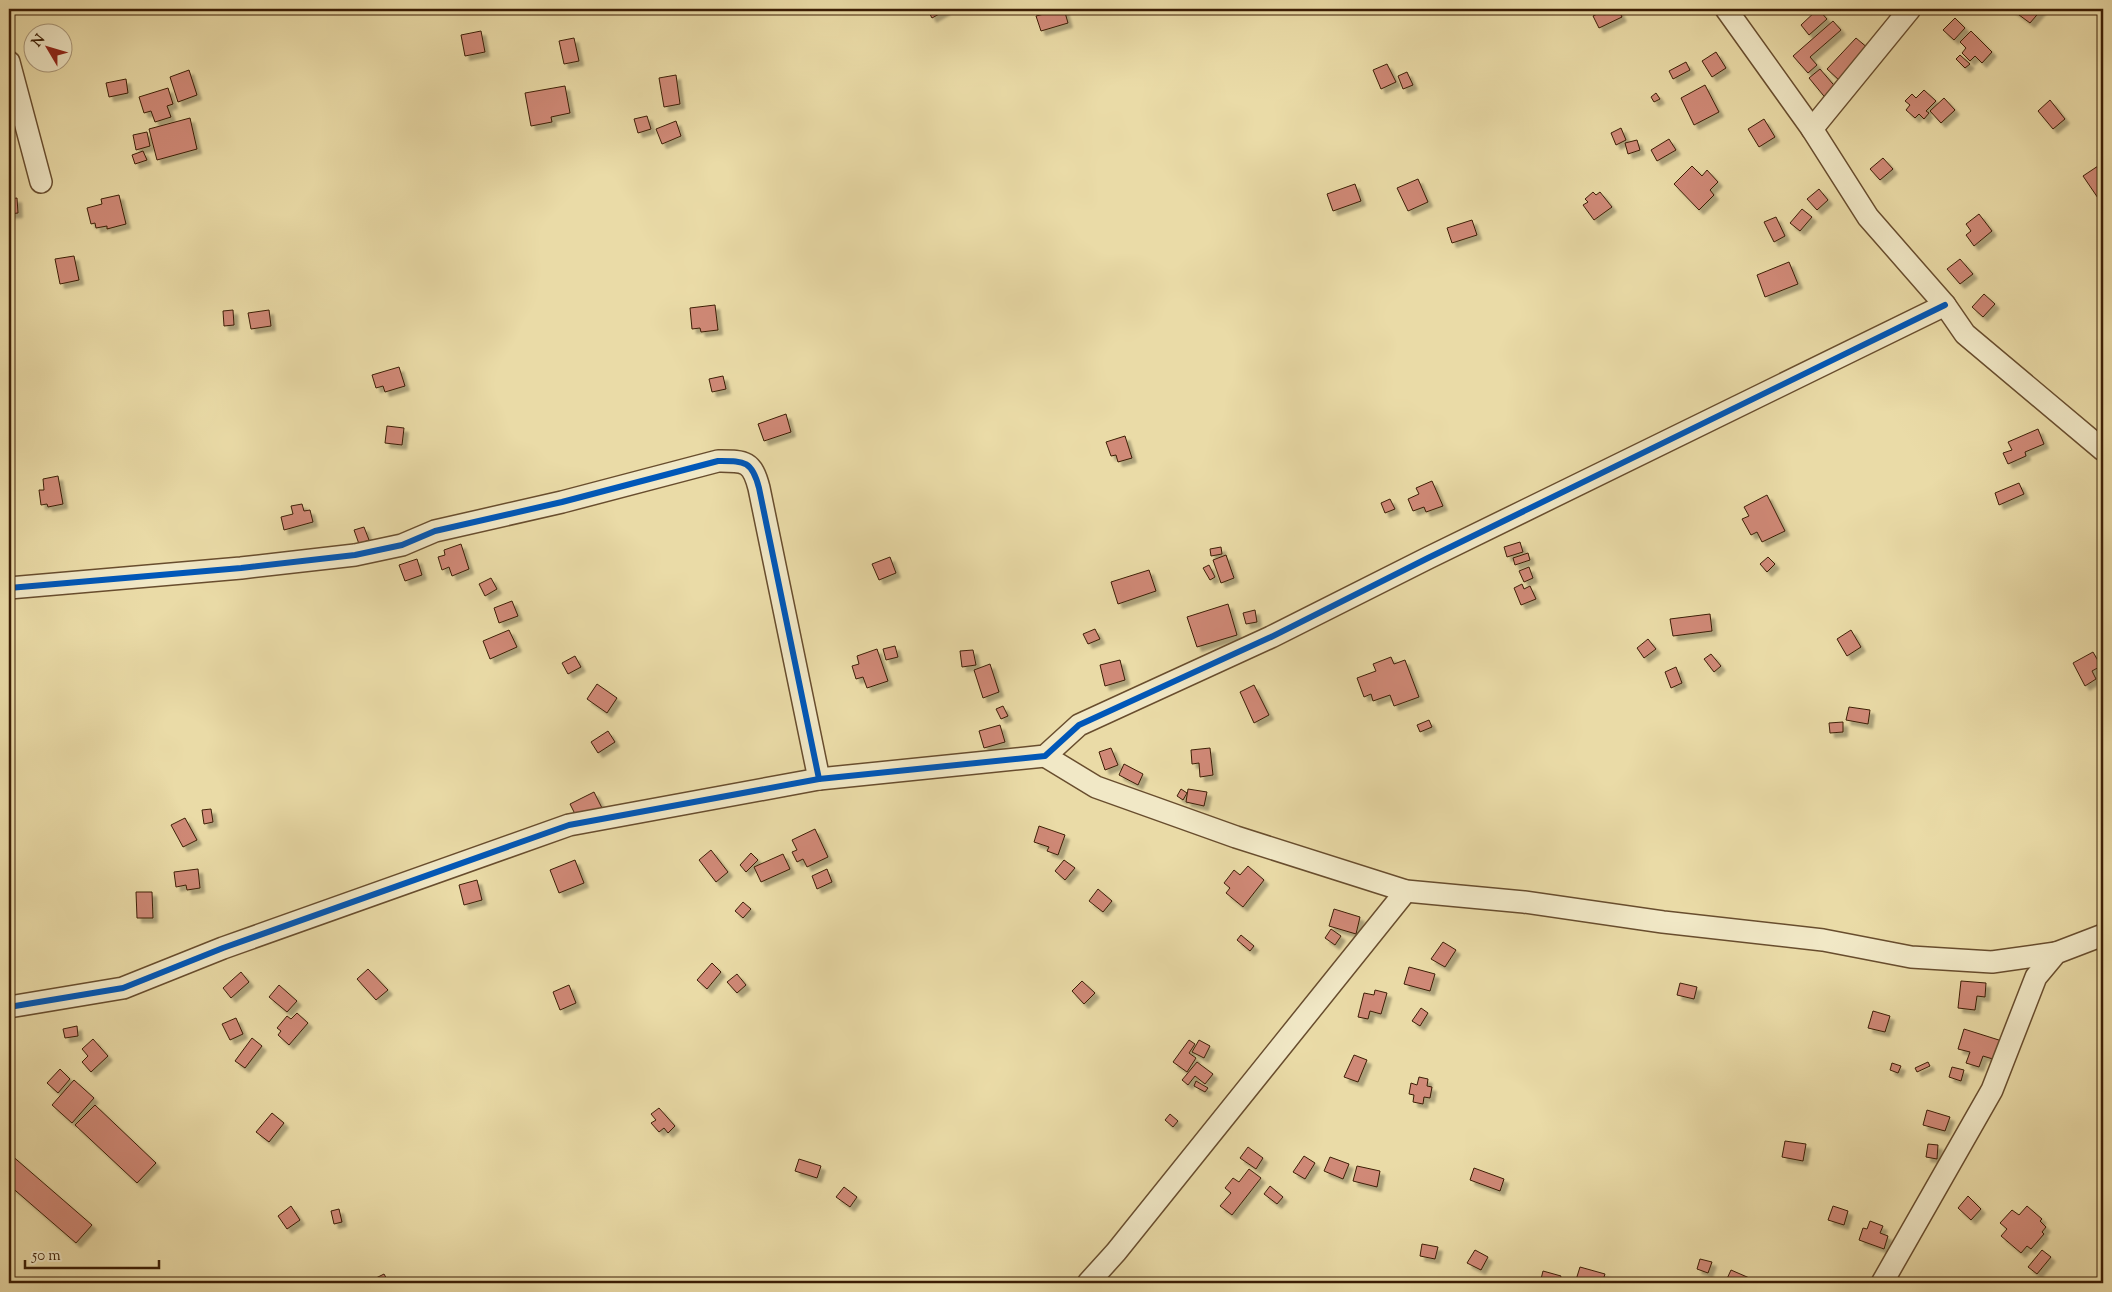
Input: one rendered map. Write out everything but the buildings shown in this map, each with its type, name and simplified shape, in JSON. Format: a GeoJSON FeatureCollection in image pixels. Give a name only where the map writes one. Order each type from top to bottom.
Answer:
{"type":"FeatureCollection","features":[{"type":"Feature","properties":{"kind":"street"},"geometry":{"type":"LineString","coordinates":[[1726,9],[1812,129],[1868,217],[1945,304],[1965,334],[2103,450]]}},
{"type":"Feature","properties":{"kind":"street"},"geometry":{"type":"LineString","coordinates":[[1812,129],[1910,9]]}},
{"type":"Feature","properties":{"kind":"street"},"geometry":{"type":"LineString","coordinates":[[9,62],[41,182]]}},
{"type":"Feature","properties":{"kind":"street"},"geometry":{"type":"LineString","coordinates":[[9,1008],[123,988],[223,948],[569,825],[818,779],[1045,756],[1079,725],[1271,637],[1945,304]]}},
{"type":"Feature","properties":{"kind":"street"},"geometry":{"type":"LineString","coordinates":[[9,588],[241,568],[355,555],[402,545],[435,531],[562,502],[718,461],[739,461],[750,466],[755,472],[759,488],[818,779]]}},
{"type":"Feature","properties":{"kind":"street"},"geometry":{"type":"LineString","coordinates":[[1045,756],[1096,787],[1236,837],[1406,892],[1524,902],[1663,922],[1823,940],[1911,957],[1992,962],[2056,953],[2103,935]]}},
{"type":"Feature","properties":{"kind":"street"},"geometry":{"type":"LineString","coordinates":[[1088,1283],[1116,1252],[1406,892]]}},
{"type":"Feature","properties":{"kind":"street"},"geometry":{"type":"LineString","coordinates":[[1882,1283],[1992,1090],[2036,977],[2056,953]]}},
{"type":"Feature","properties":{"kind":"cycle path"},"geometry":{"type":"LineString","coordinates":[[9,1007],[123,988],[223,948],[569,825],[819,779],[1045,756],[1079,725],[1271,637],[1945,305]]}},
{"type":"Feature","properties":{"kind":"cycle path"},"geometry":{"type":"LineString","coordinates":[[9,588],[241,568],[355,555],[402,545],[435,531],[562,502],[718,461],[741,462],[750,467],[759,488],[819,779]]}}]}
